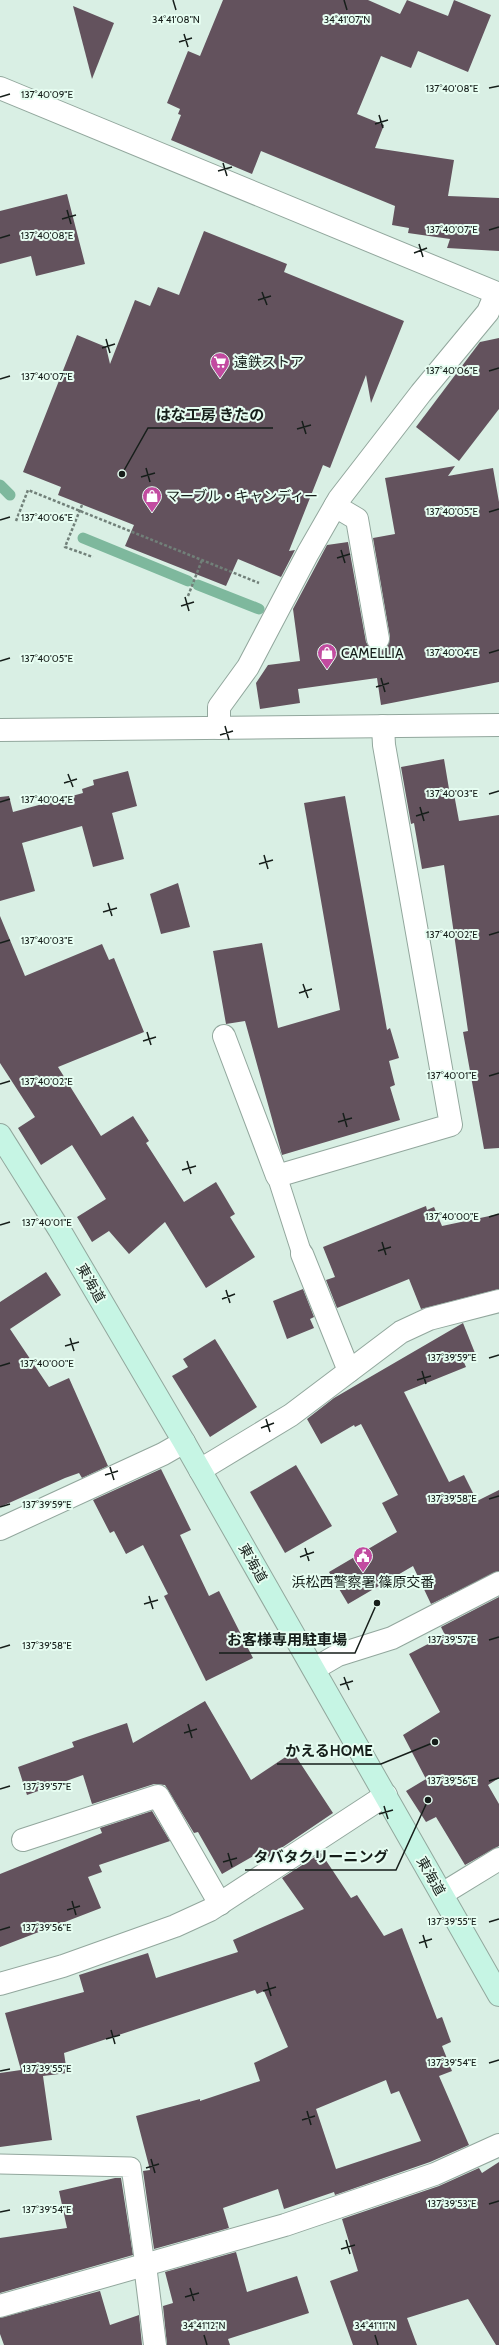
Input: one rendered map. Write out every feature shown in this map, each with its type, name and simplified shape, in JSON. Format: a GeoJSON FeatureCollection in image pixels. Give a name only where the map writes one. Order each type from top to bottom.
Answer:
{"type":"FeatureCollection","features":[{"type":"Feature","properties":{"kind":"main road","name":"東海道"},"geometry":{"type":"LineString","coordinates":[[0,1135],[59,1229],[184,1442],[499,1995]]}},
{"type":"Feature","properties":{"kind":"street"},"geometry":{"type":"LineString","coordinates":[[0,88],[498,294],[488,312],[420,393],[335,506],[308,552],[252,660],[219,707],[219,728]]}},
{"type":"Feature","properties":{"kind":"street"},"geometry":{"type":"LineString","coordinates":[[335,506],[357,519],[378,639]]}},
{"type":"Feature","properties":{"kind":"street"},"geometry":{"type":"LineString","coordinates":[[0,730],[499,725]]}},
{"type":"Feature","properties":{"kind":"street"},"geometry":{"type":"LineString","coordinates":[[224,1036],[277,1176],[451,1125],[384,745],[383,726]]}},
{"type":"Feature","properties":{"kind":"street"},"geometry":{"type":"LineString","coordinates":[[302,1254],[349,1371]]}},
{"type":"Feature","properties":{"kind":"street"},"geometry":{"type":"LineString","coordinates":[[200,1470],[284,1419],[401,1332],[429,1319],[499,1301]]}},
{"type":"Feature","properties":{"kind":"street"},"geometry":{"type":"LineString","coordinates":[[0,1529],[163,1454],[184,1442]]}},
{"type":"Feature","properties":{"kind":"street"},"geometry":{"type":"LineString","coordinates":[[314,1669],[338,1655],[392,1638],[499,1583]]}},
{"type":"Feature","properties":{"kind":"street"},"geometry":{"type":"LineString","coordinates":[[0,1984],[43,1972],[175,1926],[220,1904],[386,1795]]}},
{"type":"Feature","properties":{"kind":"street"},"geometry":{"type":"LineString","coordinates":[[23,1840],[158,1796],[220,1904]]}},
{"type":"Feature","properties":{"kind":"street"},"geometry":{"type":"LineString","coordinates":[[442,1894],[499,1859]]}},
{"type":"Feature","properties":{"kind":"street"},"geometry":{"type":"LineString","coordinates":[[0,2306],[285,2225],[435,2174],[499,2145]]}},
{"type":"Feature","properties":{"kind":"street"},"geometry":{"type":"LineString","coordinates":[[144,2265],[155,2345]]}},
{"type":"Feature","properties":{"kind":"lane"},"geometry":{"type":"LineString","coordinates":[[277,1176],[302,1254]]}},
{"type":"Feature","properties":{"kind":"lane"},"geometry":{"type":"LineString","coordinates":[[0,2164],[131,2167],[144,2265]]}},
{"type":"Feature","properties":{"kind":"path"},"geometry":{"type":"LineString","coordinates":[[16,521],[28,490],[263,585]]}},
{"type":"Feature","properties":{"kind":"path"},"geometry":{"type":"LineString","coordinates":[[82,505],[65,546],[93,558]]}},
{"type":"Feature","properties":{"kind":"path"},"geometry":{"type":"LineString","coordinates":[[188,596],[202,560]]}},
{"type":"Feature","properties":{"kind":"building"},"geometry":{"type":"Polygon","coordinates":[[[223,0],[368,0],[400,14],[407,0],[448,16],[454,0],[491,15],[468,72],[418,51],[411,68],[381,56],[357,114],[384,125],[375,148],[454,160],[448,196],[499,198],[499,251],[447,248],[450,239],[408,233],[409,228],[392,225],[395,206],[261,151],[252,174],[171,140],[181,115],[178,114],[180,109],[167,103],[188,51],[200,56],[223,0]]]}},
{"type":"Feature","properties":{"kind":"building"},"geometry":{"type":"Polygon","coordinates":[[[73,6],[114,23],[92,79],[73,6]]]}},
{"type":"Feature","properties":{"kind":"building"},"geometry":{"type":"Polygon","coordinates":[[[67,194],[85,264],[36,276],[31,256],[0,264],[0,211],[67,194]]]}},
{"type":"Feature","properties":{"kind":"building","name":"遠鉄ストア"},"geometry":{"type":"Polygon","coordinates":[[[204,231],[287,264],[284,272],[404,321],[371,403],[366,375],[330,468],[323,465],[289,551],[295,550],[281,577],[238,559],[226,586],[125,546],[134,525],[58,495],[61,487],[23,472],[77,335],[106,347],[110,364],[135,300],[150,306],[158,287],[179,295],[204,231]]]}},
{"type":"Feature","properties":{"kind":"building"},"geometry":{"type":"Polygon","coordinates":[[[499,338],[499,409],[459,461],[416,427],[480,342],[499,338]]]}},
{"type":"Feature","properties":{"kind":"building"},"geometry":{"type":"Polygon","coordinates":[[[455,466],[448,476],[493,468],[499,502],[499,682],[381,705],[377,678],[298,689],[300,703],[260,709],[256,683],[268,665],[300,661],[293,609],[327,545],[348,542],[366,642],[374,651],[381,651],[386,648],[390,637],[373,538],[395,534],[385,478],[455,466]]]}},
{"type":"Feature","properties":{"kind":"building"},"geometry":{"type":"Polygon","coordinates":[[[444,759],[450,795],[454,794],[459,821],[499,815],[499,1148],[484,1149],[463,1032],[468,1031],[444,865],[422,869],[414,823],[411,824],[401,767],[444,759]]]}},
{"type":"Feature","properties":{"kind":"building"},"geometry":{"type":"Polygon","coordinates":[[[128,771],[137,806],[112,813],[124,859],[93,867],[82,826],[22,843],[35,891],[0,901],[0,797],[9,796],[13,812],[83,793],[82,789],[94,785],[93,780],[128,771]]]}},
{"type":"Feature","properties":{"kind":"building"},"geometry":{"type":"Polygon","coordinates":[[[345,796],[387,1030],[390,1028],[399,1058],[389,1061],[395,1085],[390,1087],[400,1120],[282,1155],[245,1021],[226,1024],[213,951],[262,943],[278,1028],[340,1010],[304,803],[345,796]]]}},
{"type":"Feature","properties":{"kind":"building"},"geometry":{"type":"Polygon","coordinates":[[[178,883],[190,927],[161,934],[150,894],[178,883]]]}},
{"type":"Feature","properties":{"kind":"building"},"geometry":{"type":"Polygon","coordinates":[[[0,916],[25,976],[102,944],[109,960],[114,958],[144,1032],[58,1067],[101,1136],[133,1116],[149,1141],[146,1143],[184,1202],[216,1182],[235,1214],[230,1217],[255,1257],[206,1288],[165,1222],[129,1254],[109,1231],[92,1242],[77,1217],[106,1199],[72,1145],[41,1165],[18,1128],[35,1117],[0,1063],[0,916]]]}},
{"type":"Feature","properties":{"kind":"building"},"geometry":{"type":"Polygon","coordinates":[[[426,1206],[427,1210],[434,1207],[442,1226],[499,1214],[499,1289],[421,1309],[409,1279],[337,1308],[326,1280],[335,1277],[323,1247],[426,1206]]]}},
{"type":"Feature","properties":{"kind":"building"},"geometry":{"type":"Polygon","coordinates":[[[46,1272],[61,1295],[10,1329],[49,1387],[69,1378],[108,1466],[82,1478],[79,1473],[65,1478],[0,1507],[0,1302],[46,1272]]]}},
{"type":"Feature","properties":{"kind":"building"},"geometry":{"type":"Polygon","coordinates":[[[303,1289],[314,1317],[310,1319],[314,1328],[287,1339],[273,1301],[303,1289]]]}},
{"type":"Feature","properties":{"kind":"building"},"geometry":{"type":"Polygon","coordinates":[[[463,1323],[475,1353],[462,1358],[466,1367],[404,1392],[449,1482],[464,1475],[477,1501],[499,1490],[499,1571],[431,1604],[413,1566],[348,1604],[329,1572],[397,1532],[382,1503],[398,1495],[361,1424],[355,1427],[354,1425],[321,1444],[307,1419],[334,1398],[463,1323]]]}},
{"type":"Feature","properties":{"kind":"building"},"geometry":{"type":"Polygon","coordinates":[[[215,1339],[257,1407],[210,1437],[172,1376],[188,1367],[183,1359],[215,1339]]]}},
{"type":"Feature","properties":{"kind":"building"},"geometry":{"type":"Polygon","coordinates":[[[296,1465],[332,1526],[285,1553],[250,1492],[296,1465]]]}},
{"type":"Feature","properties":{"kind":"building"},"geometry":{"type":"Polygon","coordinates":[[[161,1469],[191,1530],[180,1535],[209,1596],[219,1591],[253,1658],[206,1681],[164,1596],[168,1594],[143,1545],[126,1554],[114,1531],[110,1533],[93,1500],[161,1469]]]}},
{"type":"Feature","properties":{"kind":"building"},"geometry":{"type":"Polygon","coordinates":[[[499,1597],[499,1778],[488,1785],[499,1804],[499,1846],[465,1865],[436,1817],[426,1822],[406,1791],[426,1779],[403,1735],[440,1712],[409,1654],[445,1635],[441,1627],[499,1597]]]}},
{"type":"Feature","properties":{"kind":"building"},"geometry":{"type":"Polygon","coordinates":[[[205,1701],[251,1780],[293,1752],[333,1813],[268,1857],[264,1850],[222,1874],[198,1832],[194,1833],[165,1785],[154,1784],[92,1804],[83,1775],[27,1795],[18,1767],[74,1747],[72,1742],[127,1723],[133,1743],[205,1701]]]}},
{"type":"Feature","properties":{"kind":"building"},"geometry":{"type":"Polygon","coordinates":[[[152,1811],[170,1841],[99,1865],[102,1872],[88,1877],[101,1908],[0,1947],[0,1874],[102,1833],[100,1828],[152,1811]]]}},
{"type":"Feature","properties":{"kind":"building"},"geometry":{"type":"Polygon","coordinates":[[[321,1853],[351,1898],[357,1895],[384,1936],[402,1928],[437,2019],[442,2017],[451,2042],[442,2046],[452,2071],[439,2076],[469,2145],[430,2162],[335,2195],[334,2192],[284,2209],[278,2189],[223,2208],[229,2228],[154,2249],[143,2171],[150,2170],[136,2116],[200,2099],[200,2101],[260,2081],[254,2063],[288,2047],[264,1991],[257,1994],[255,1990],[64,2053],[67,2073],[43,2076],[52,2140],[0,2147],[0,2073],[21,2070],[5,2013],[84,1992],[79,1975],[148,1953],[156,1978],[238,1952],[233,1940],[304,1909],[282,1878],[321,1853]],[[386,2080],[316,2109],[336,2169],[421,2141],[399,2091],[391,2094],[386,2080]]]}},
{"type":"Feature","properties":{"kind":"building"},"geometry":{"type":"Polygon","coordinates":[[[499,2162],[499,2345],[496,2345],[468,2299],[407,2318],[417,2345],[353,2345],[330,2281],[358,2271],[342,2219],[439,2186],[479,2168],[482,2173],[499,2162]]]}},
{"type":"Feature","properties":{"kind":"building"},"geometry":{"type":"Polygon","coordinates":[[[115,2178],[121,2178],[133,2255],[0,2293],[0,2238],[67,2228],[59,2191],[115,2178]]]}},
{"type":"Feature","properties":{"kind":"building"},"geometry":{"type":"Polygon","coordinates":[[[236,2252],[247,2292],[297,2276],[309,2313],[228,2339],[230,2345],[167,2345],[163,2306],[173,2303],[165,2272],[236,2252]]]}},
{"type":"Feature","properties":{"kind":"building"},"geometry":{"type":"Polygon","coordinates":[[[100,2291],[110,2325],[139,2315],[142,2345],[4,2345],[0,2334],[0,2318],[100,2291]]]}},
{"type":"Feature","properties":{"kind":"waterway"},"geometry":{"type":"LineString","coordinates":[[0,485],[10,495]]}},
{"type":"Feature","properties":{"kind":"waterway"},"geometry":{"type":"LineString","coordinates":[[83,538],[188,581]]}},
{"type":"Feature","properties":{"kind":"waterway"},"geometry":{"type":"LineString","coordinates":[[198,585],[259,609]]}},
{"type":"Feature","properties":{"kind":"place","name":"遠鉄ストア"},"geometry":{"type":"Point","coordinates":[220,379]}},
{"type":"Feature","properties":{"kind":"place","name":"はな工房 きたの"},"geometry":{"type":"Point","coordinates":[122,474]}},
{"type":"Feature","properties":{"kind":"place","name":"マーブル・キャンディー"},"geometry":{"type":"Point","coordinates":[152,513]}},
{"type":"Feature","properties":{"kind":"place","name":"CAMELLIA"},"geometry":{"type":"Point","coordinates":[327,670]}},
{"type":"Feature","properties":{"kind":"place","name":"浜松西警察署 篠原交番"},"geometry":{"type":"Point","coordinates":[363,1573]}},
{"type":"Feature","properties":{"kind":"place","name":"お客様専用駐車場"},"geometry":{"type":"Point","coordinates":[377,1603]}},
{"type":"Feature","properties":{"kind":"place","name":"かえるHOME"},"geometry":{"type":"Point","coordinates":[435,1742]}},
{"type":"Feature","properties":{"kind":"place","name":"タバタクリーニング"},"geometry":{"type":"Point","coordinates":[428,1800]}}]}
